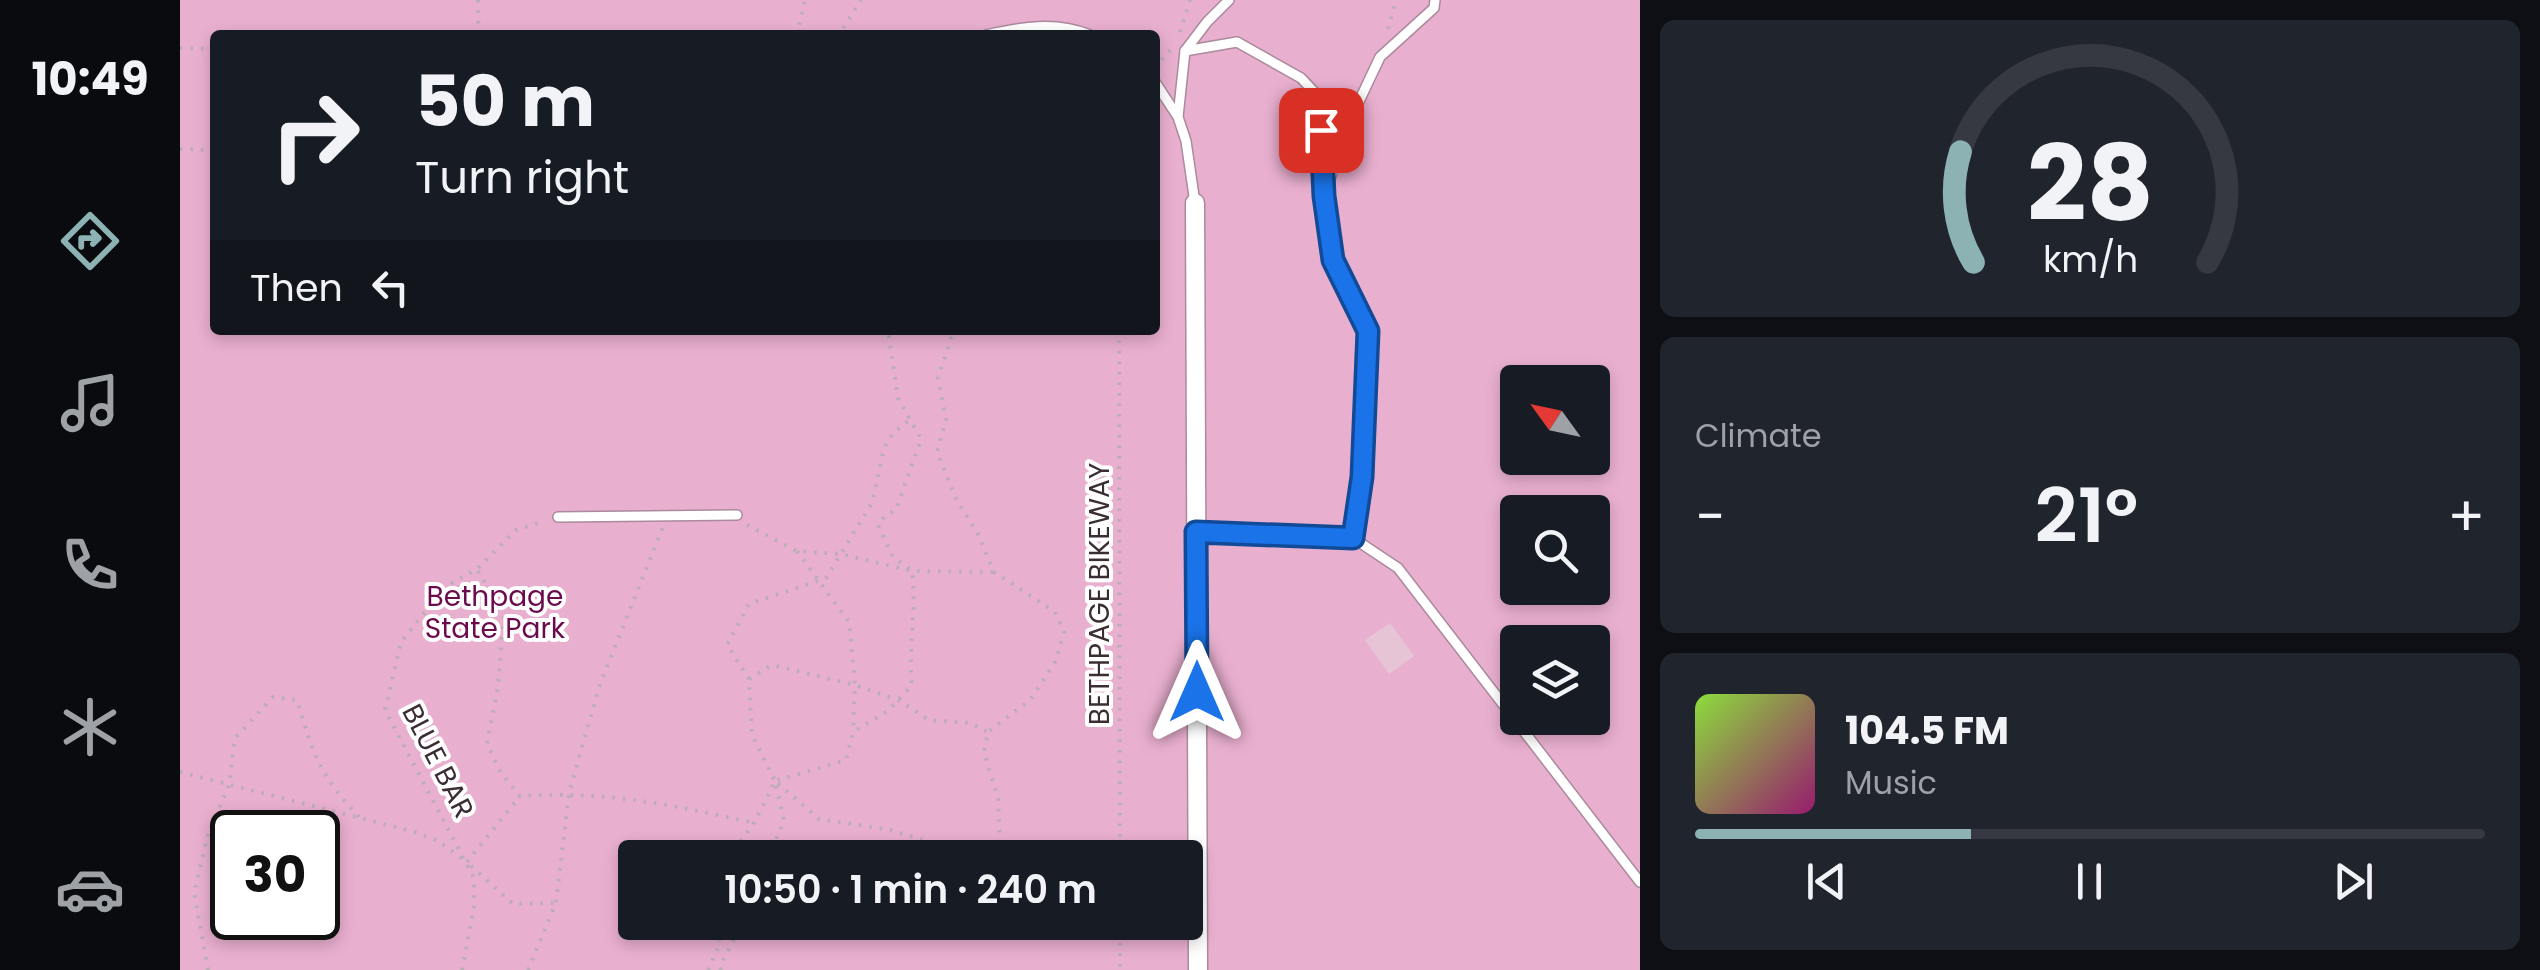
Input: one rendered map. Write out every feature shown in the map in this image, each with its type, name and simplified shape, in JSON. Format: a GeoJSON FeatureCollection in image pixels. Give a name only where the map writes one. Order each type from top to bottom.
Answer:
{"type":"FeatureCollection","features":[{"type":"Feature","properties":{"kind":"street"},"geometry":{"type":"LineString","coordinates":[[1195,203],[1198,970]]}},
{"type":"Feature","properties":{"kind":"lane"},"geometry":{"type":"LineString","coordinates":[[1178,118],[1185,52],[1229,0]]}},
{"type":"Feature","properties":{"kind":"lane"},"geometry":{"type":"LineString","coordinates":[[1324,196],[1344,133],[1380,57],[1434,8],[1436,0]]}},
{"type":"Feature","properties":{"kind":"lane"},"geometry":{"type":"LineString","coordinates":[[1006,30],[1027,25],[1079,30]]}},
{"type":"Feature","properties":{"kind":"lane"},"geometry":{"type":"LineString","coordinates":[[1185,52],[1236,42],[1301,78],[1319,97],[1324,196],[1333,260],[1368,331],[1362,477],[1353,538]]}},
{"type":"Feature","properties":{"kind":"lane"},"geometry":{"type":"LineString","coordinates":[[1160,90],[1178,118],[1186,141],[1195,203]]}},
{"type":"Feature","properties":{"kind":"lane"},"geometry":{"type":"LineString","coordinates":[[558,516],[740,519]]}},
{"type":"Feature","properties":{"kind":"lane"},"geometry":{"type":"LineString","coordinates":[[1196,532],[1353,538],[1398,568],[1640,882]]}},
{"type":"Feature","properties":{"kind":"path"},"geometry":{"type":"LineString","coordinates":[[478,0],[481,30]]}},
{"type":"Feature","properties":{"kind":"path"},"geometry":{"type":"LineString","coordinates":[[797,30],[805,0]]}},
{"type":"Feature","properties":{"kind":"path"},"geometry":{"type":"LineString","coordinates":[[842,30],[861,0]]}},
{"type":"Feature","properties":{"kind":"path"},"geometry":{"type":"LineString","coordinates":[[180,48],[210,49]]}},
{"type":"Feature","properties":{"kind":"path"},"geometry":{"type":"LineString","coordinates":[[180,149],[210,150]]}},
{"type":"Feature","properties":{"kind":"path"},"geometry":{"type":"LineString","coordinates":[[853,732],[888,712],[912,686],[916,602],[912,571],[893,556],[878,525],[896,510],[921,440],[898,398],[889,335]]}},
{"type":"Feature","properties":{"kind":"path"},"geometry":{"type":"LineString","coordinates":[[953,335],[938,378],[946,420],[937,452],[994,572]]}},
{"type":"Feature","properties":{"kind":"path","name":"BETHPAGE BIKEWAY"},"geometry":{"type":"LineString","coordinates":[[1119,335],[1120,840]]}},
{"type":"Feature","properties":{"kind":"path"},"geometry":{"type":"LineString","coordinates":[[776,840],[784,821],[775,781],[752,736],[748,679],[727,645],[748,604],[826,578],[872,502],[884,448],[908,421]]}},
{"type":"Feature","properties":{"kind":"path","name":"BLUE BAR"},"geometry":{"type":"LineString","coordinates":[[467,862],[385,710],[400,642],[446,586],[477,569],[516,530],[558,516]]}},
{"type":"Feature","properties":{"kind":"path"},"geometry":{"type":"LineString","coordinates":[[528,970],[556,903],[570,793],[600,684],[668,516]]}},
{"type":"Feature","properties":{"kind":"path"},"geometry":{"type":"LineString","coordinates":[[740,519],[796,551],[842,554],[912,571],[994,572],[1055,612],[1064,632],[1056,661],[1030,700],[988,732],[984,752],[998,799],[1000,846],[944,846],[890,830],[820,820],[775,781]]}},
{"type":"Feature","properties":{"kind":"path"},"geometry":{"type":"LineString","coordinates":[[741,840],[775,781],[846,760],[853,732],[855,685],[849,622],[796,551]]}},
{"type":"Feature","properties":{"kind":"path"},"geometry":{"type":"LineString","coordinates":[[477,569],[504,614],[498,688],[487,744],[501,773],[520,796]]}},
{"type":"Feature","properties":{"kind":"path"},"geometry":{"type":"LineString","coordinates":[[748,679],[772,665],[898,700],[929,720],[970,723],[988,732]]}},
{"type":"Feature","properties":{"kind":"path"},"geometry":{"type":"LineString","coordinates":[[208,970],[194,892],[207,837],[230,785],[235,738],[272,698],[297,700],[314,757],[332,789],[361,818]]}},
{"type":"Feature","properties":{"kind":"path"},"geometry":{"type":"LineString","coordinates":[[180,772],[438,841],[512,904],[556,903]]}},
{"type":"Feature","properties":{"kind":"path"},"geometry":{"type":"LineString","coordinates":[[467,862],[520,796],[570,793],[650,799],[754,823]]}},
{"type":"Feature","properties":{"kind":"path"},"geometry":{"type":"LineString","coordinates":[[462,970],[474,907],[474,878],[467,862]]}},
{"type":"Feature","properties":{"kind":"path"},"geometry":{"type":"LineString","coordinates":[[708,970],[719,940]]}},
{"type":"Feature","properties":{"kind":"path"},"geometry":{"type":"LineString","coordinates":[[722,970],[720,966],[734,940]]}},
{"type":"Feature","properties":{"kind":"path"},"geometry":{"type":"LineString","coordinates":[[1120,940],[1120,970]]}},
{"type":"Feature","properties":{"kind":"green space","name":"Bethpage State Park"},"geometry":{"type":"Polygon","coordinates":[[[180,0],[1640,0],[1640,970],[180,970],[180,0]]]}},
{"type":"Feature","properties":{"kind":"building"},"geometry":{"type":"Polygon","coordinates":[[[1390,623],[1414,656],[1389,674],[1365,640],[1390,623]]]}},
{"type":"Feature","properties":{"kind":"route"},"geometry":{"type":"LineString","coordinates":[[1197,692],[1196,532],[1353,538],[1362,477],[1368,331],[1333,260],[1324,196],[1321,130]]}}]}
